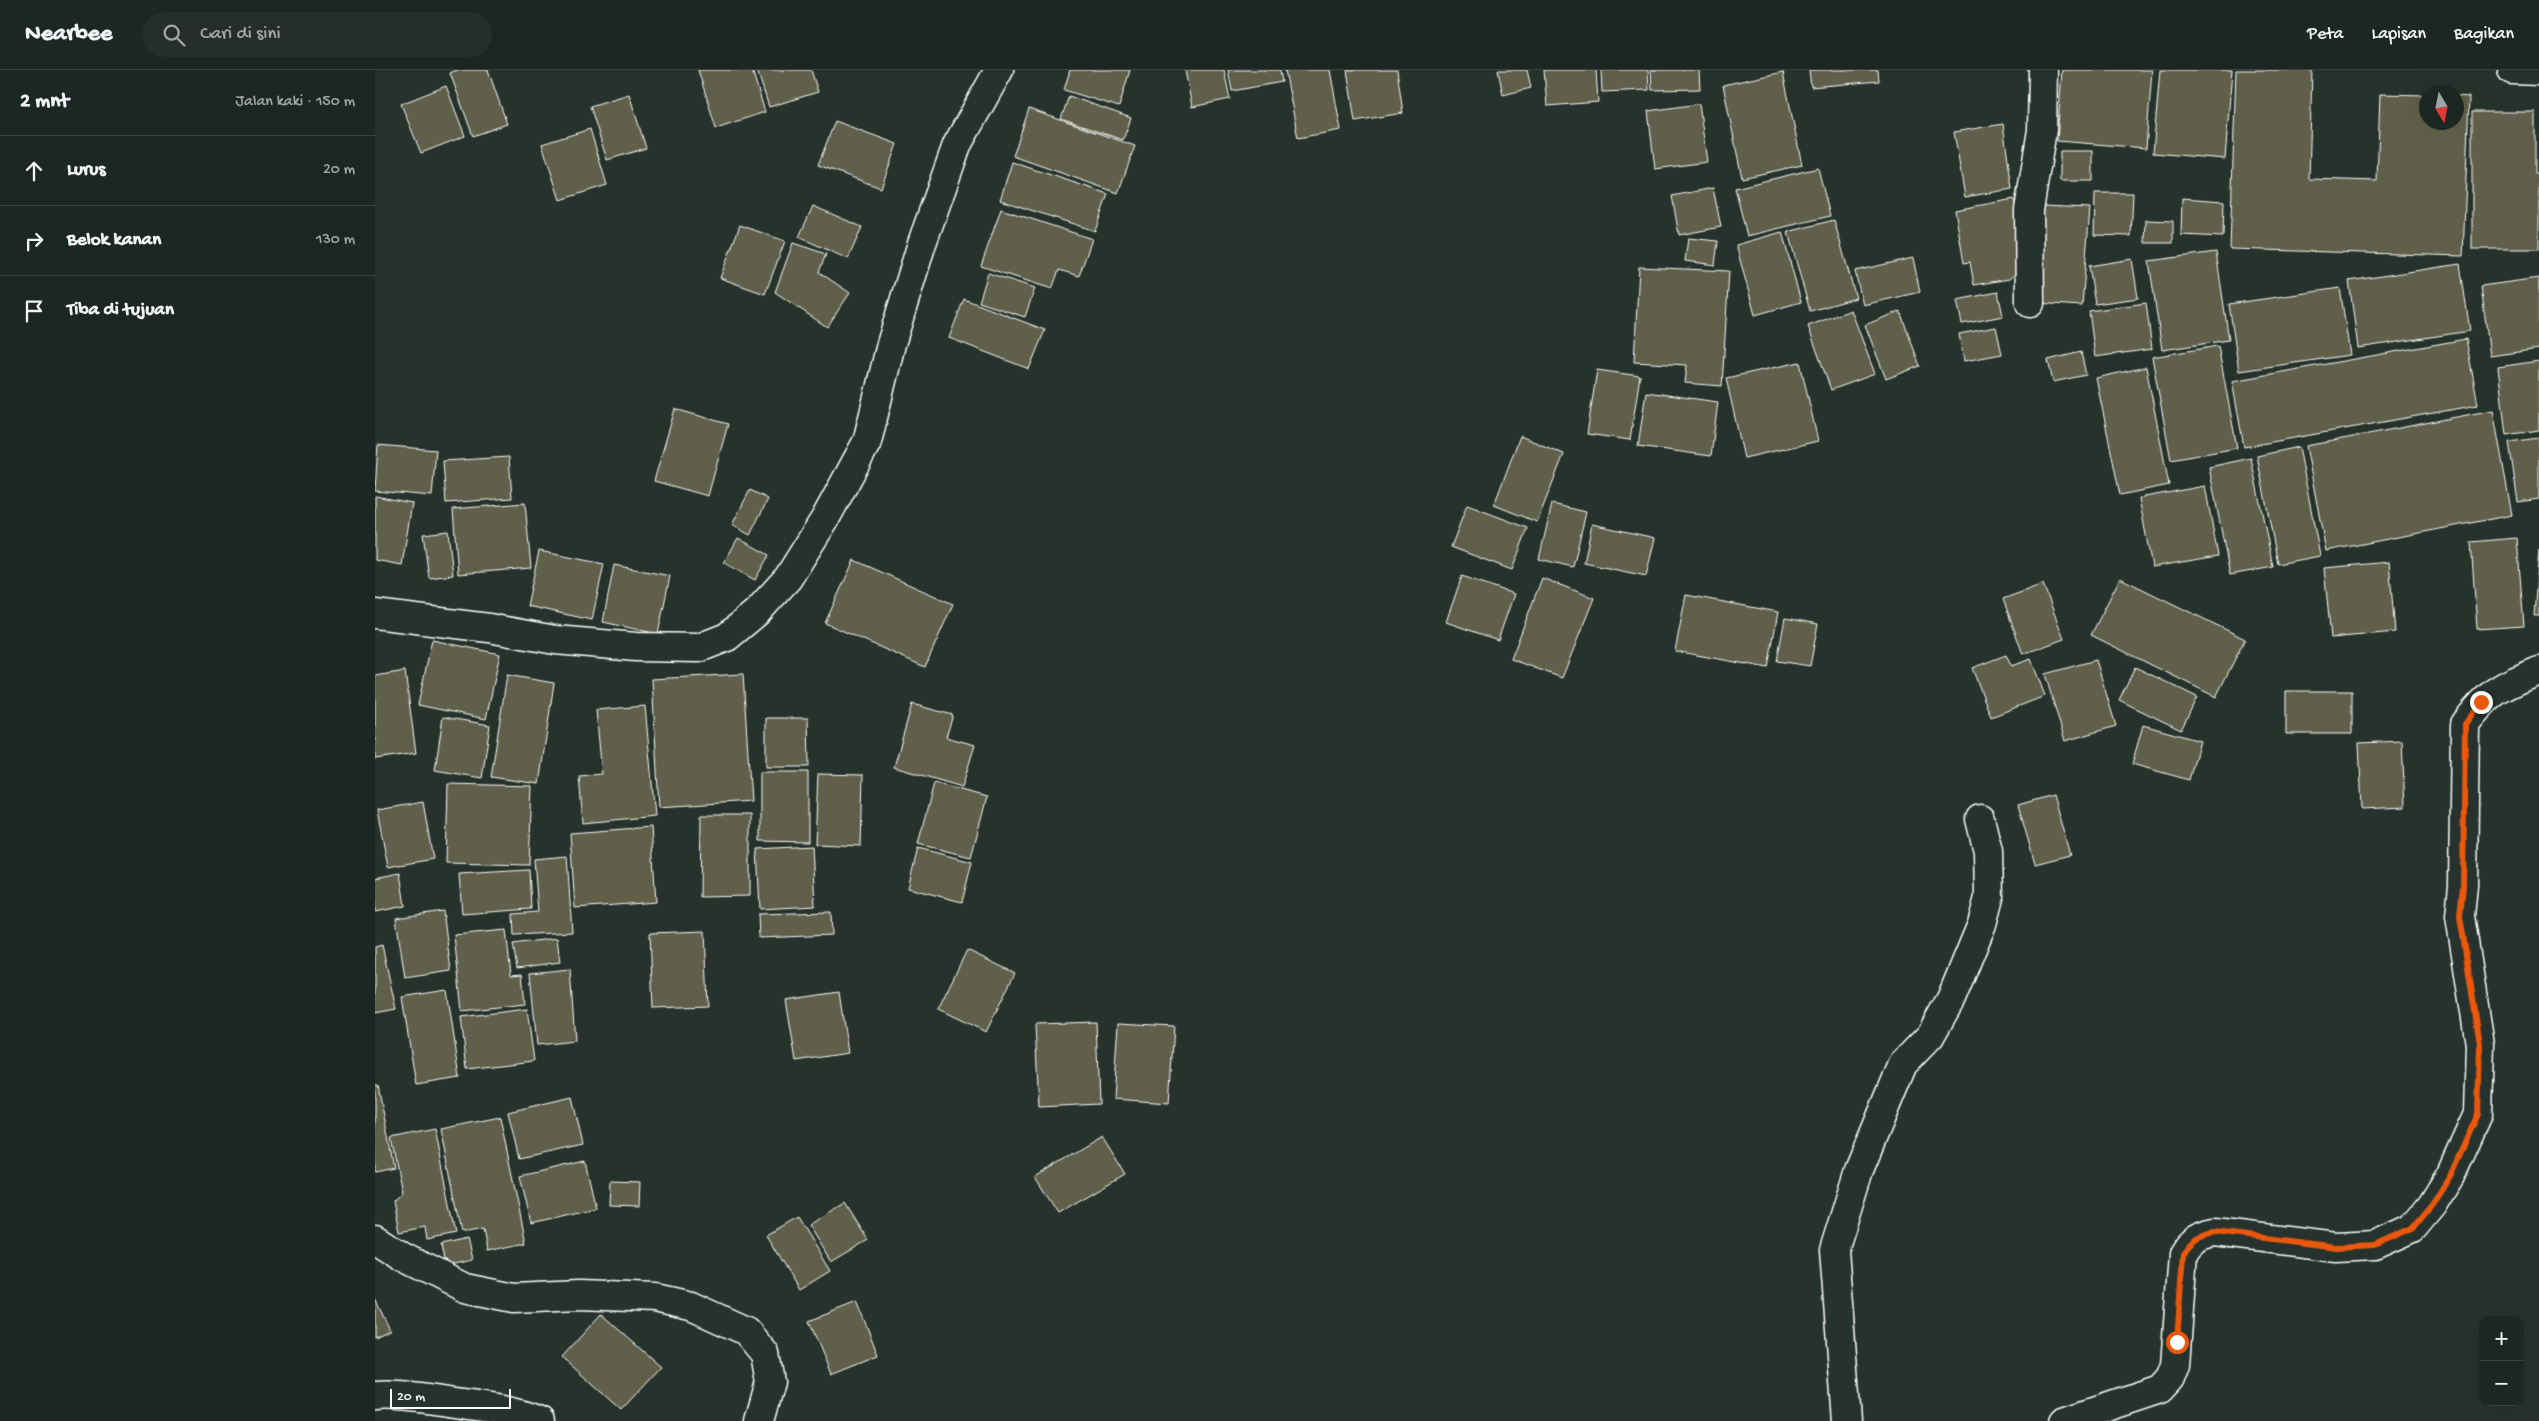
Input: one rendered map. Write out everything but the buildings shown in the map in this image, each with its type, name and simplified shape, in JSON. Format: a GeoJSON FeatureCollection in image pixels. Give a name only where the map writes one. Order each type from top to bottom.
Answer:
{"type":"FeatureCollection","features":[{"type":"Feature","properties":{"kind":"street"},"geometry":{"type":"LineString","coordinates":[[375,614],[489,628],[555,640],[637,647],[699,648],[727,637],[757,612],[788,578],[825,518],[867,442],[891,344],[922,243],[957,145],[999,70]]}},
{"type":"Feature","properties":{"kind":"street"},"geometry":{"type":"LineString","coordinates":[[2030,303],[2029,210],[2042,130],[2043,70]]}},
{"type":"Feature","properties":{"kind":"street"},"geometry":{"type":"LineString","coordinates":[[2512,70],[2539,71]]}},
{"type":"Feature","properties":{"kind":"street"},"geometry":{"type":"LineString","coordinates":[[2064,1421],[2160,1389],[2170,1378],[2175,1365],[2183,1253],[2189,1241],[2202,1234],[2224,1232],[2336,1247],[2375,1245],[2413,1228],[2432,1205],[2450,1176],[2478,1114],[2480,1044],[2460,916],[2463,886],[2465,724],[2481,702],[2499,687],[2539,671]]}},
{"type":"Feature","properties":{"kind":"street"},"geometry":{"type":"LineString","coordinates":[[1847,1421],[1834,1250],[1859,1170],[1903,1064],[1930,1036],[1951,999],[1982,924],[1989,898],[1988,851],[1980,819]]}},
{"type":"Feature","properties":{"kind":"street"},"geometry":{"type":"LineString","coordinates":[[375,1239],[403,1257],[465,1288],[515,1298],[579,1295],[655,1298],[691,1306],[745,1331],[765,1354],[770,1382],[759,1421]]}},
{"type":"Feature","properties":{"kind":"street"},"geometry":{"type":"LineString","coordinates":[[375,1396],[390,1395],[480,1404],[521,1414],[540,1421]]}},
{"type":"Feature","properties":{"kind":"route"},"geometry":{"type":"LineString","coordinates":[[2177,1342],[2183,1253],[2189,1241],[2202,1234],[2232,1232],[2336,1247],[2375,1245],[2413,1228],[2432,1205],[2450,1176],[2478,1114],[2480,1044],[2460,916],[2463,886],[2462,828],[2465,724],[2481,702]]}}]}
